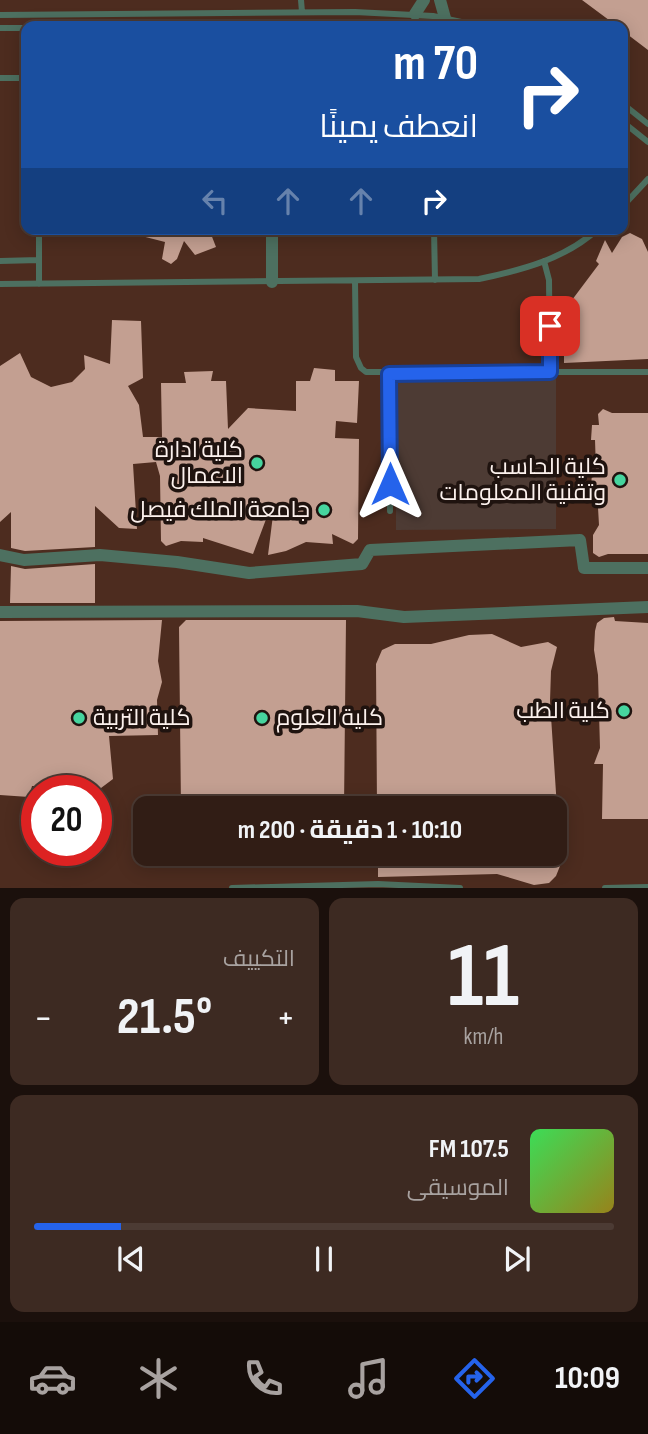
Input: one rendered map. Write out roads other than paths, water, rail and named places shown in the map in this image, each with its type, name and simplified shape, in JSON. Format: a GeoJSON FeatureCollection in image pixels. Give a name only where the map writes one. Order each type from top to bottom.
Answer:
{"type":"FeatureCollection","features":[{"type":"Feature","properties":{"kind":"street"},"geometry":{"type":"LineString","coordinates":[[415,15],[424,0]]}},
{"type":"Feature","properties":{"kind":"street"},"geometry":{"type":"LineString","coordinates":[[440,0],[445,18]]}},
{"type":"Feature","properties":{"kind":"street"},"geometry":{"type":"LineString","coordinates":[[272,235],[272,282]]}},
{"type":"Feature","properties":{"kind":"street"},"geometry":{"type":"LineString","coordinates":[[0,555],[24,560],[100,555],[177,562],[248,573],[362,564],[370,550],[580,540],[584,568],[648,568]]}},
{"type":"Feature","properties":{"kind":"street"},"geometry":{"type":"LineString","coordinates":[[0,612],[357,611],[404,617],[648,607]]}},
{"type":"Feature","properties":{"kind":"lane"},"geometry":{"type":"LineString","coordinates":[[301,0],[302,12]]}},
{"type":"Feature","properties":{"kind":"lane"},"geometry":{"type":"LineString","coordinates":[[0,15],[355,12],[415,15],[458,21]]}},
{"type":"Feature","properties":{"kind":"lane"},"geometry":{"type":"LineString","coordinates":[[0,28],[21,28]]}},
{"type":"Feature","properties":{"kind":"lane"},"geometry":{"type":"LineString","coordinates":[[0,78],[21,78]]}},
{"type":"Feature","properties":{"kind":"lane"},"geometry":{"type":"LineString","coordinates":[[628,108],[648,124]]}},
{"type":"Feature","properties":{"kind":"lane"},"geometry":{"type":"LineString","coordinates":[[628,126],[648,142]]}},
{"type":"Feature","properties":{"kind":"lane"},"geometry":{"type":"LineString","coordinates":[[628,201],[648,180]]}},
{"type":"Feature","properties":{"kind":"lane"},"geometry":{"type":"LineString","coordinates":[[39,235],[39,284]]}},
{"type":"Feature","properties":{"kind":"lane"},"geometry":{"type":"LineString","coordinates":[[434,235],[435,280]]}},
{"type":"Feature","properties":{"kind":"lane"},"geometry":{"type":"LineString","coordinates":[[0,284],[479,279],[544,261],[561,254],[589,235]]}},
{"type":"Feature","properties":{"kind":"lane"},"geometry":{"type":"LineString","coordinates":[[0,261],[39,260]]}},
{"type":"Feature","properties":{"kind":"lane"},"geometry":{"type":"LineString","coordinates":[[544,261],[549,280],[550,372]]}},
{"type":"Feature","properties":{"kind":"lane"},"geometry":{"type":"LineString","coordinates":[[355,281],[356,357],[366,372],[648,372]]}},
{"type":"Feature","properties":{"kind":"lane"},"geometry":{"type":"LineString","coordinates":[[389,374],[390,511]]}},
{"type":"Feature","properties":{"kind":"lane"},"geometry":{"type":"LineString","coordinates":[[232,888],[378,884],[460,888]]}},
{"type":"Feature","properties":{"kind":"lane"},"geometry":{"type":"LineString","coordinates":[[605,888],[648,887]]}},
{"type":"Feature","properties":{"kind":"place","name":"كلية ادارة الاعمال"},"geometry":{"type":"Point","coordinates":[257,463]}},
{"type":"Feature","properties":{"kind":"place","name":"كلية الحاسب وتقنية المعلومات"},"geometry":{"type":"Point","coordinates":[620,480]}},
{"type":"Feature","properties":{"kind":"place","name":"جامعة الملك فيصل"},"geometry":{"type":"Point","coordinates":[324,510]}},
{"type":"Feature","properties":{"kind":"place","name":"كلية الطب"},"geometry":{"type":"Point","coordinates":[624,711]}},
{"type":"Feature","properties":{"kind":"place","name":"كلية التربية"},"geometry":{"type":"Point","coordinates":[79,718]}},
{"type":"Feature","properties":{"kind":"place","name":"كلية العلوم"},"geometry":{"type":"Point","coordinates":[262,718]}}]}
